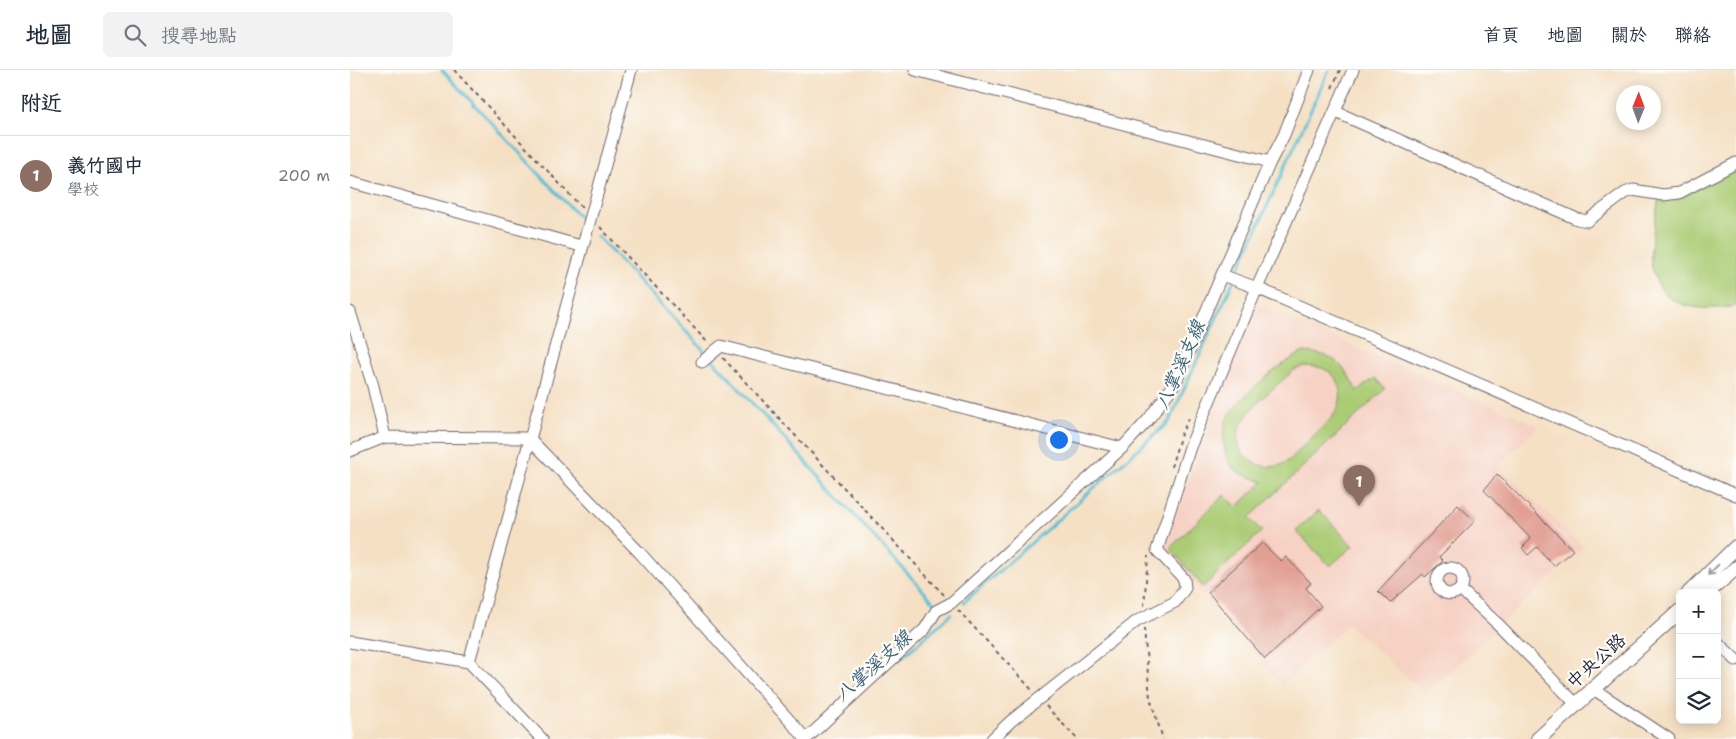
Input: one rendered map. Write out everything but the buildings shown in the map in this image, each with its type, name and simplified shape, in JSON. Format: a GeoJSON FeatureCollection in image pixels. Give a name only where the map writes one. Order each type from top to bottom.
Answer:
{"type":"FeatureCollection","features":[{"type":"Feature","properties":{"kind":"main road"},"geometry":{"type":"LineString","coordinates":[[1693,589],[1736,547]]}},
{"type":"Feature","properties":{"kind":"main road"},"geometry":{"type":"LineString","coordinates":[[1712,589],[1736,568]]}},
{"type":"Feature","properties":{"kind":"main road","name":"中央公路"},"geometry":{"type":"LineString","coordinates":[[1538,739],[1592,688],[1676,614]]}},
{"type":"Feature","properties":{"kind":"street"},"geometry":{"type":"LineString","coordinates":[[469,662],[528,438],[631,70]]}},
{"type":"Feature","properties":{"kind":"street"},"geometry":{"type":"LineString","coordinates":[[915,70],[1270,162]]}},
{"type":"Feature","properties":{"kind":"street"},"geometry":{"type":"LineString","coordinates":[[350,451],[385,437],[528,438],[640,553],[806,739],[925,629],[936,611],[949,604],[1122,448],[1148,420],[1176,382],[1225,276],[1309,70]]}},
{"type":"Feature","properties":{"kind":"street"},"geometry":{"type":"LineString","coordinates":[[992,739],[1011,721],[1040,700],[1137,621],[1174,602],[1185,588],[1184,580],[1158,550],[1190,447],[1257,288],[1353,70]]}},
{"type":"Feature","properties":{"kind":"street"},"geometry":{"type":"LineString","coordinates":[[1336,112],[1577,219],[1587,221],[1624,193],[1633,190],[1663,195],[1679,193],[1736,163]]}},
{"type":"Feature","properties":{"kind":"street"},"geometry":{"type":"LineString","coordinates":[[350,182],[581,246]]}},
{"type":"Feature","properties":{"kind":"street"},"geometry":{"type":"LineString","coordinates":[[1225,276],[1257,288],[1736,495]]}},
{"type":"Feature","properties":{"kind":"street"},"geometry":{"type":"LineString","coordinates":[[350,312],[373,386],[385,437]]}},
{"type":"Feature","properties":{"kind":"street"},"geometry":{"type":"LineString","coordinates":[[708,356],[721,346],[1122,448]]}},
{"type":"Feature","properties":{"kind":"street"},"geometry":{"type":"LineString","coordinates":[[1460,589],[1500,626],[1576,704]]}},
{"type":"Feature","properties":{"kind":"street"},"geometry":{"type":"LineString","coordinates":[[350,642],[469,662],[542,739]]}},
{"type":"Feature","properties":{"kind":"street"},"geometry":{"type":"LineString","coordinates":[[1721,646],[1736,660]]}},
{"type":"Feature","properties":{"kind":"street"},"geometry":{"type":"LineString","coordinates":[[1592,688],[1669,739]]}},
{"type":"Feature","properties":{"kind":"path"},"geometry":{"type":"LineString","coordinates":[[454,70],[590,216],[708,356],[1077,739]]}},
{"type":"Feature","properties":{"kind":"shaded area"},"geometry":{"type":"Polygon","coordinates":[[[1255,304],[1539,426],[1498,466],[1583,547],[1426,695],[1348,624],[1282,686],[1163,546],[1255,304]]]}},
{"type":"Feature","properties":{"kind":"green space"},"geometry":{"type":"Polygon","coordinates":[[[1736,167],[1736,306],[1707,308],[1681,304],[1670,298],[1661,289],[1655,277],[1651,261],[1652,238],[1659,196],[1676,200],[1736,167]]]}},
{"type":"Feature","properties":{"kind":"green space"},"geometry":{"type":"Polygon","coordinates":[[[1304,352],[1324,355],[1337,362],[1343,368],[1357,391],[1375,378],[1385,389],[1249,518],[1262,531],[1203,587],[1170,548],[1224,495],[1237,507],[1263,482],[1239,472],[1229,463],[1224,444],[1225,424],[1233,410],[1250,391],[1284,363],[1304,352]],[[1304,366],[1294,370],[1266,394],[1247,415],[1241,426],[1238,436],[1239,446],[1245,456],[1254,463],[1271,467],[1286,462],[1294,456],[1337,410],[1340,391],[1336,379],[1324,369],[1304,366]]]}},
{"type":"Feature","properties":{"kind":"green space"},"geometry":{"type":"Polygon","coordinates":[[[1319,510],[1353,546],[1330,566],[1296,531],[1319,510]]]}},
{"type":"Feature","properties":{"kind":"waterway"},"geometry":{"type":"LineString","coordinates":[[442,70],[584,222]]}},
{"type":"Feature","properties":{"kind":"waterway","name":"八掌溪支線"},"geometry":{"type":"LineString","coordinates":[[1235,277],[1329,70]]}},
{"type":"Feature","properties":{"kind":"waterway"},"geometry":{"type":"LineString","coordinates":[[597,236],[707,354]]}},
{"type":"Feature","properties":{"kind":"waterway","name":"八掌溪支線"},"geometry":{"type":"LineString","coordinates":[[964,602],[1169,422],[1233,282]]}},
{"type":"Feature","properties":{"kind":"waterway"},"geometry":{"type":"LineString","coordinates":[[712,359],[938,607]]}},
{"type":"Feature","properties":{"kind":"waterway","name":"八掌溪支線"},"geometry":{"type":"LineString","coordinates":[[899,660],[951,614]]}},
{"type":"Feature","properties":{"kind":"place","name":"義竹國中"},"geometry":{"type":"Point","coordinates":[1359,506]}}]}
